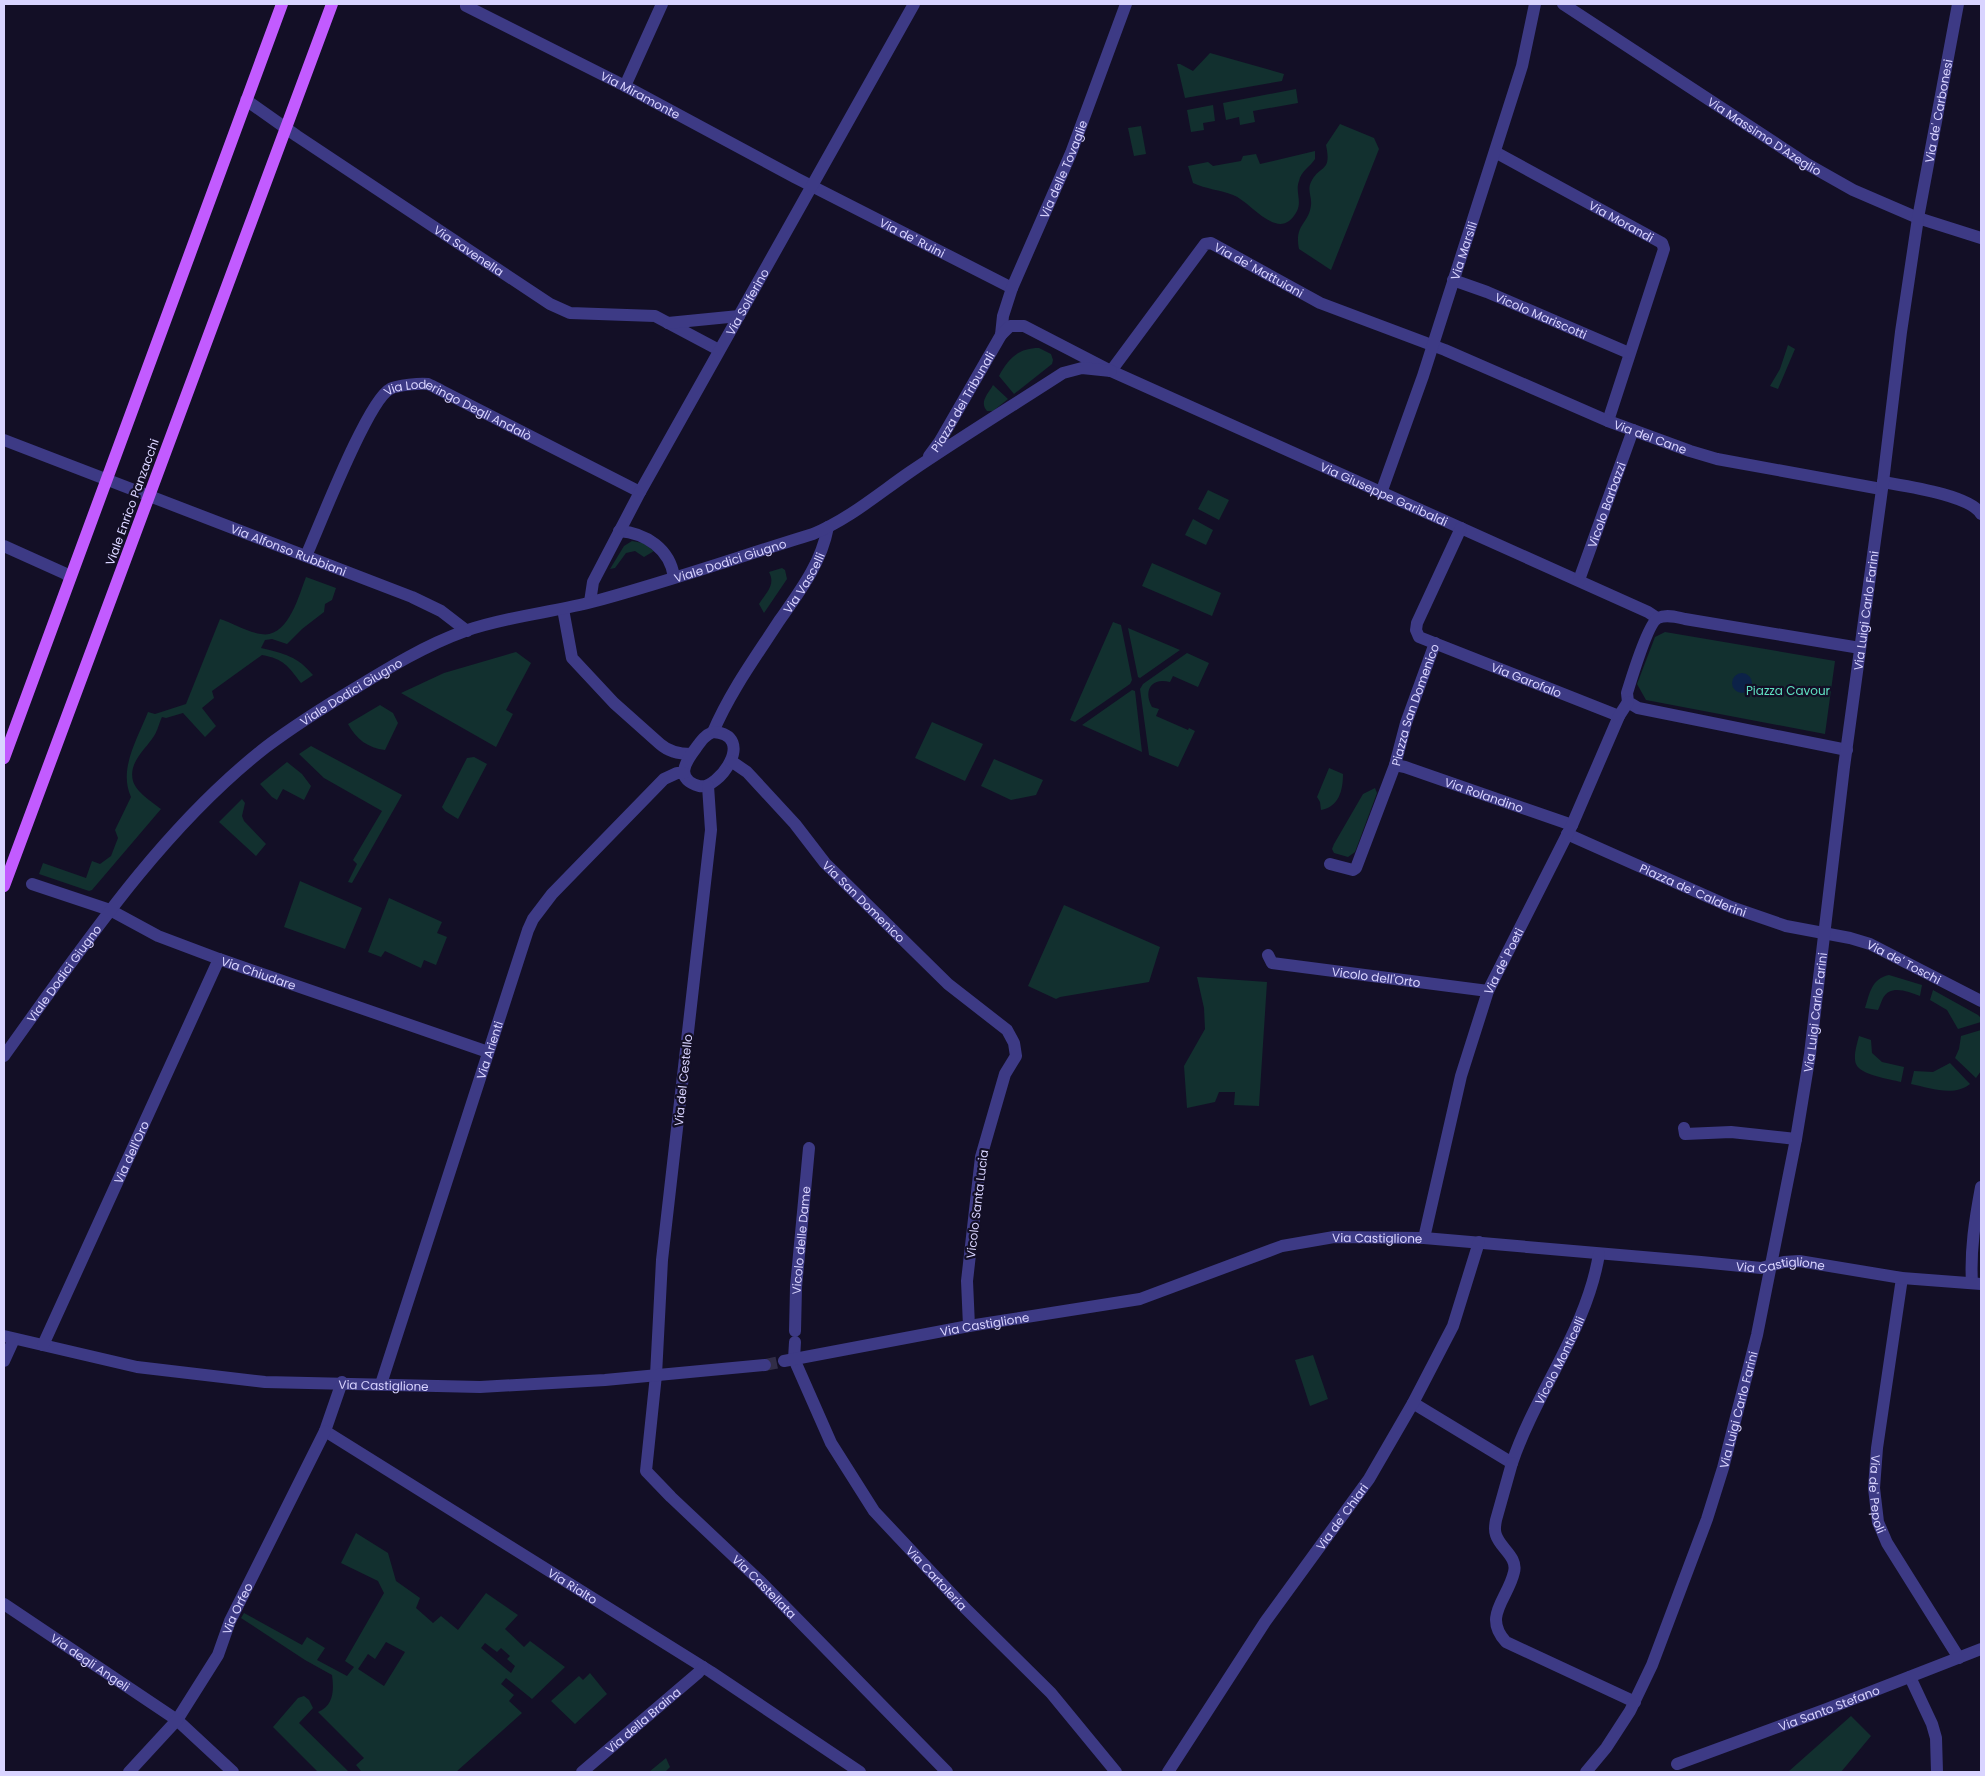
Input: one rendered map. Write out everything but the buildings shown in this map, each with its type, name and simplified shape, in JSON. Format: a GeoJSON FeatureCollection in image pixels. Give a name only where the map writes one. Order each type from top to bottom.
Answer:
{"type":"FeatureCollection","features":[{"type":"Feature","properties":{"kind":"main road"},"geometry":{"type":"LineString","coordinates":[[4,758],[282,4]]}},
{"type":"Feature","properties":{"kind":"main road","name":"Viale Enrico Panzacchi"},"geometry":{"type":"LineString","coordinates":[[4,886],[8,864],[149,495],[332,4]]}},
{"type":"Feature","properties":{"kind":"street"},"geometry":{"type":"LineString","coordinates":[[625,86],[662,4]]}},
{"type":"Feature","properties":{"kind":"street","name":"Via Solferino"},"geometry":{"type":"LineString","coordinates":[[590,602],[593,582],[640,492],[914,4]]}},
{"type":"Feature","properties":{"kind":"street","name":"Via delle Tovaglie"},"geometry":{"type":"LineString","coordinates":[[1000,335],[1003,316],[1012,288],[1071,153],[1126,4]]}},
{"type":"Feature","properties":{"kind":"street","name":"Via Marsili"},"geometry":{"type":"LineString","coordinates":[[1381,493],[1432,346],[1495,152],[1522,66],[1535,4]]}},
{"type":"Feature","properties":{"kind":"street","name":"Via Massimo D'Azeglio"},"geometry":{"type":"LineString","coordinates":[[1563,4],[1800,160],[1853,190],[1918,218],[1981,238]]}},
{"type":"Feature","properties":{"kind":"street","name":"Via de' Carbonesi"},"geometry":{"type":"LineString","coordinates":[[1918,218],[1958,4]]}},
{"type":"Feature","properties":{"kind":"street","name":"Via Miramonte"},"geometry":{"type":"LineString","coordinates":[[467,5],[625,86],[812,186]]}},
{"type":"Feature","properties":{"kind":"street"},"geometry":{"type":"LineString","coordinates":[[246,100],[286,128]]}},
{"type":"Feature","properties":{"kind":"street","name":"Via Savenella"},"geometry":{"type":"LineString","coordinates":[[286,128],[550,304],[570,314],[655,316],[720,350]]}},
{"type":"Feature","properties":{"kind":"street","name":"Via Morandi"},"geometry":{"type":"LineString","coordinates":[[1495,152],[1662,243],[1664,249],[1608,421]]}},
{"type":"Feature","properties":{"kind":"street","name":"Via de' Ruini"},"geometry":{"type":"LineString","coordinates":[[812,186],[1012,288]]}},
{"type":"Feature","properties":{"kind":"street","name":"Via Luigi Carlo Farini"},"geometry":{"type":"LineString","coordinates":[[1586,1772],[1606,1748],[1635,1702],[1652,1665],[1682,1588],[1723,1468],[1748,1375],[1796,1139],[1810,1054],[1823,933],[1901,332],[1918,218]]}},
{"type":"Feature","properties":{"kind":"street","name":"Via de' Mattuiani"},"geometry":{"type":"LineString","coordinates":[[1112,371],[1205,244],[1208,243],[1320,302],[1432,346]]}},
{"type":"Feature","properties":{"kind":"street","name":"Vicolo Mariscotti"},"geometry":{"type":"LineString","coordinates":[[1453,280],[1487,292],[1630,354]]}},
{"type":"Feature","properties":{"kind":"street","name":"Via Savenella"},"geometry":{"type":"LineString","coordinates":[[668,323],[740,316]]}},
{"type":"Feature","properties":{"kind":"street"},"geometry":{"type":"LineString","coordinates":[[1000,335],[1010,326],[1024,326],[1112,371]]}},
{"type":"Feature","properties":{"kind":"street","name":"Piazza dei Tribunali"},"geometry":{"type":"LineString","coordinates":[[924,463],[940,441],[1000,335]]}},
{"type":"Feature","properties":{"kind":"street","name":"Via del Cane"},"geometry":{"type":"LineString","coordinates":[[1432,346],[1608,421],[1690,451],[1717,459],[1954,497],[1976,506],[1981,514]]}},
{"type":"Feature","properties":{"kind":"street"},"geometry":{"type":"LineString","coordinates":[[1063,373],[1069,359],[1065,347]]}},
{"type":"Feature","properties":{"kind":"street","name":"Piazza dei Tribunali"},"geometry":{"type":"LineString","coordinates":[[924,463],[1063,373],[1082,368],[1112,371]]}},
{"type":"Feature","properties":{"kind":"street","name":"Via Giuseppe Garibaldi"},"geometry":{"type":"LineString","coordinates":[[1112,371],[1579,580],[1657,618]]}},
{"type":"Feature","properties":{"kind":"street","name":"Via Loderingo Degli Andalò"},"geometry":{"type":"LineString","coordinates":[[306,556],[375,404],[390,389],[414,384],[428,384],[640,492]]}},
{"type":"Feature","properties":{"kind":"street","name":"Vicolo Barbazzi"},"geometry":{"type":"LineString","coordinates":[[1579,580],[1633,430]]}},
{"type":"Feature","properties":{"kind":"street","name":"Via Alfonso Rubbiani"},"geometry":{"type":"LineString","coordinates":[[4,440],[426,604],[450,617],[467,631]]}},
{"type":"Feature","properties":{"kind":"street"},"geometry":{"type":"LineString","coordinates":[[828,527],[924,463]]}},
{"type":"Feature","properties":{"kind":"street","name":"Viale Dodici Giugno"},"geometry":{"type":"LineString","coordinates":[[4,1056],[62,973],[110,910],[187,821],[240,770],[296,726],[381,672],[414,654],[467,631],[590,602],[813,534],[828,527]]}},
{"type":"Feature","properties":{"kind":"street","name":"Via Vascelli"},"geometry":{"type":"LineString","coordinates":[[713,732],[734,689],[810,576],[823,550],[828,527]]}},
{"type":"Feature","properties":{"kind":"street","name":"Piazza San Domenico"},"geometry":{"type":"LineString","coordinates":[[1330,864],[1353,870],[1356,868],[1395,765],[1406,723],[1435,643],[1419,636],[1416,630],[1417,623],[1461,528]]}},
{"type":"Feature","properties":{"kind":"street"},"geometry":{"type":"LineString","coordinates":[[619,531],[635,533],[651,541],[667,558],[674,577]]}},
{"type":"Feature","properties":{"kind":"street"},"geometry":{"type":"LineString","coordinates":[[4,546],[70,577]]}},
{"type":"Feature","properties":{"kind":"street"},"geometry":{"type":"LineString","coordinates":[[563,608],[571,653],[576,663],[614,703],[666,749],[678,754],[691,754]]}},
{"type":"Feature","properties":{"kind":"street"},"geometry":{"type":"LineString","coordinates":[[1847,750],[1638,708],[1628,702],[1629,688],[1650,628],[1657,618],[1667,616],[1860,648]]}},
{"type":"Feature","properties":{"kind":"street","name":"Via Garofalo"},"geometry":{"type":"LineString","coordinates":[[1435,643],[1619,716]]}},
{"type":"Feature","properties":{"kind":"street","name":"Via de' Poeti"},"geometry":{"type":"LineString","coordinates":[[1424,1238],[1461,1076],[1488,991],[1569,829],[1619,716],[1628,702]]}},
{"type":"Feature","properties":{"kind":"street"},"geometry":{"type":"LineString","coordinates":[[713,732],[724,735],[733,744],[734,749],[731,761],[714,782],[708,786],[697,785],[684,773],[684,766],[704,737],[713,732]]}},
{"type":"Feature","properties":{"kind":"street","name":"Via San Domenico"},"geometry":{"type":"LineString","coordinates":[[731,761],[747,772],[795,824],[825,864],[948,984],[1007,1030]]}},
{"type":"Feature","properties":{"kind":"street","name":"Via Rolandino"},"geometry":{"type":"LineString","coordinates":[[1395,765],[1405,767],[1569,829]]}},
{"type":"Feature","properties":{"kind":"street","name":"Via Arienti"},"geometry":{"type":"LineString","coordinates":[[381,1384],[523,941],[533,919],[552,894],[664,779],[677,773],[684,773]]}},
{"type":"Feature","properties":{"kind":"street","name":"Via del Cestello"},"geometry":{"type":"LineString","coordinates":[[656,1375],[662,1260],[711,830],[708,786]]}},
{"type":"Feature","properties":{"kind":"street","name":"Piazza de' Calderini"},"geometry":{"type":"LineString","coordinates":[[1569,829],[1731,907],[1786,926],[1823,933]]}},
{"type":"Feature","properties":{"kind":"street","name":"Via Chiudare"},"geometry":{"type":"LineString","coordinates":[[32,884],[110,910],[150,932],[219,959],[488,1052]]}},
{"type":"Feature","properties":{"kind":"street","name":"Via de' Toschi"},"geometry":{"type":"LineString","coordinates":[[1823,933],[1870,944],[1981,1001]]}},
{"type":"Feature","properties":{"kind":"street","name":"Vicolo dell'Orto"},"geometry":{"type":"LineString","coordinates":[[1268,955],[1272,963],[1488,991]]}},
{"type":"Feature","properties":{"kind":"street","name":"Via dell'Oro"},"geometry":{"type":"LineString","coordinates":[[43,1345],[219,959]]}},
{"type":"Feature","properties":{"kind":"street","name":"Vicolo Santa Lucia"},"geometry":{"type":"LineString","coordinates":[[969,1326],[967,1281],[980,1157],[1005,1074],[1016,1056],[1014,1043],[1007,1030]]}},
{"type":"Feature","properties":{"kind":"street"},"geometry":{"type":"LineString","coordinates":[[1684,1128],[1685,1134],[1731,1132],[1796,1139]]}},
{"type":"Feature","properties":{"kind":"street","name":"Vicolo delle Dame"},"geometry":{"type":"LineString","coordinates":[[789,1360],[795,1337],[796,1287],[809,1148]]}},
{"type":"Feature","properties":{"kind":"street"},"geometry":{"type":"LineString","coordinates":[[1977,1283],[1971,1264],[1972,1241],[1981,1190]]}},
{"type":"Feature","properties":{"kind":"street","name":"Via Castiglione"},"geometry":{"type":"LineString","coordinates":[[789,1360],[969,1326],[1140,1299],[1282,1246],[1334,1236],[1424,1238],[1479,1242],[1693,1261],[1746,1268],[1761,1268],[1784,1262],[1799,1261],[1902,1278],[1977,1283]]}},
{"type":"Feature","properties":{"kind":"street","name":"Via de' Chiari"},"geometry":{"type":"LineString","coordinates":[[1168,1772],[1264,1622],[1369,1479],[1413,1403],[1453,1326],[1479,1242]]}},
{"type":"Feature","properties":{"kind":"street","name":"Vicolo Monticelli"},"geometry":{"type":"LineString","coordinates":[[1599,1254],[1589,1295],[1512,1463],[1496,1520],[1496,1537],[1514,1562],[1515,1571],[1496,1615],[1495,1626],[1500,1636],[1506,1642],[1635,1702]]}},
{"type":"Feature","properties":{"kind":"street","name":"Via de' Pepoli"},"geometry":{"type":"LineString","coordinates":[[1902,1278],[1877,1448],[1874,1488],[1878,1522],[1886,1543],[1959,1658]]}},
{"type":"Feature","properties":{"kind":"street"},"geometry":{"type":"LineString","coordinates":[[4,1361],[9,1338]]}},
{"type":"Feature","properties":{"kind":"street","name":"Via Castiglione"},"geometry":{"type":"LineString","coordinates":[[9,1338],[137,1367],[265,1382],[342,1382],[480,1387],[656,1375],[765,1365]]}},
{"type":"Feature","properties":{"kind":"street","name":"Via Cartoleria"},"geometry":{"type":"LineString","coordinates":[[789,1360],[831,1443],[874,1511],[965,1608],[1051,1694],[1116,1772]]}},
{"type":"Feature","properties":{"kind":"street","name":"Via Castellata"},"geometry":{"type":"LineString","coordinates":[[656,1375],[646,1471],[759,1580],[947,1772]]}},
{"type":"Feature","properties":{"kind":"street"},"geometry":{"type":"LineString","coordinates":[[325,1431],[342,1382]]}},
{"type":"Feature","properties":{"kind":"street"},"geometry":{"type":"LineString","coordinates":[[1413,1403],[1512,1463]]}},
{"type":"Feature","properties":{"kind":"street","name":"Via Rialto"},"geometry":{"type":"LineString","coordinates":[[325,1431],[703,1667],[860,1772]]}},
{"type":"Feature","properties":{"kind":"street","name":"Via Orfeo"},"geometry":{"type":"LineString","coordinates":[[129,1772],[177,1720],[218,1655],[230,1621],[325,1431]]}},
{"type":"Feature","properties":{"kind":"street","name":"Via degli Angeli"},"geometry":{"type":"LineString","coordinates":[[4,1604],[177,1720],[233,1772]]}},
{"type":"Feature","properties":{"kind":"street","name":"Via Santo Stefano"},"geometry":{"type":"LineString","coordinates":[[1677,1764],[1981,1649]]}},
{"type":"Feature","properties":{"kind":"street","name":"Via della Braina"},"geometry":{"type":"LineString","coordinates":[[582,1772],[703,1667]]}},
{"type":"Feature","properties":{"kind":"street"},"geometry":{"type":"LineString","coordinates":[[1910,1677],[1932,1724],[1936,1738],[1937,1772]]}},
{"type":"Feature","properties":{"kind":"green space"},"geometry":{"type":"Polygon","coordinates":[[[1210,53],[1284,74],[1282,81],[1185,98],[1177,64],[1193,71],[1210,53]]]}},
{"type":"Feature","properties":{"kind":"green space"},"geometry":{"type":"Polygon","coordinates":[[[1296,89],[1298,103],[1253,111],[1255,122],[1240,125],[1239,117],[1226,120],[1223,103],[1296,89]]]}},
{"type":"Feature","properties":{"kind":"green space"},"geometry":{"type":"Polygon","coordinates":[[[1213,105],[1215,121],[1203,123],[1204,130],[1191,132],[1187,110],[1213,105]]]}},
{"type":"Feature","properties":{"kind":"green space"},"geometry":{"type":"Polygon","coordinates":[[[1340,124],[1374,138],[1379,149],[1331,270],[1299,249],[1298,234],[1310,211],[1311,182],[1314,176],[1326,164],[1326,145],[1340,124]]]}},
{"type":"Feature","properties":{"kind":"green space"},"geometry":{"type":"Polygon","coordinates":[[[1141,126],[1146,154],[1134,156],[1128,128],[1141,126]]]}},
{"type":"Feature","properties":{"kind":"green space"},"geometry":{"type":"Polygon","coordinates":[[[1315,151],[1315,159],[1302,174],[1299,181],[1299,204],[1297,211],[1290,220],[1282,224],[1274,223],[1265,218],[1233,195],[1193,183],[1188,166],[1208,162],[1213,166],[1241,161],[1243,156],[1256,154],[1260,164],[1315,151]]]}},
{"type":"Feature","properties":{"kind":"green space"},"geometry":{"type":"Polygon","coordinates":[[[1788,345],[1795,349],[1778,389],[1770,386],[1780,369],[1788,345]]]}},
{"type":"Feature","properties":{"kind":"green space"},"geometry":{"type":"Polygon","coordinates":[[[1039,348],[1051,354],[1052,364],[1014,394],[999,376],[1006,364],[1019,352],[1039,348]]]}},
{"type":"Feature","properties":{"kind":"green space"},"geometry":{"type":"Polygon","coordinates":[[[993,385],[1008,399],[993,411],[987,411],[984,401],[993,385]]]}},
{"type":"Feature","properties":{"kind":"green space"},"geometry":{"type":"Polygon","coordinates":[[[1208,490],[1229,500],[1219,520],[1198,509],[1208,490]]]}},
{"type":"Feature","properties":{"kind":"green space"},"geometry":{"type":"Polygon","coordinates":[[[1193,519],[1213,530],[1206,545],[1185,535],[1193,519]]]}},
{"type":"Feature","properties":{"kind":"green space"},"geometry":{"type":"Polygon","coordinates":[[[632,541],[643,543],[654,551],[644,557],[635,551],[626,553],[615,568],[610,569],[624,546],[632,541]]]}},
{"type":"Feature","properties":{"kind":"green space"},"geometry":{"type":"Polygon","coordinates":[[[1152,563],[1221,593],[1212,616],[1142,586],[1152,563]]]}},
{"type":"Feature","properties":{"kind":"green space"},"geometry":{"type":"Polygon","coordinates":[[[782,568],[785,570],[787,579],[764,613],[759,604],[771,585],[769,572],[782,568]]]}},
{"type":"Feature","properties":{"kind":"green space"},"geometry":{"type":"Polygon","coordinates":[[[306,577],[336,588],[332,600],[325,604],[324,612],[302,629],[287,644],[272,639],[265,640],[261,648],[296,660],[313,675],[301,683],[281,661],[262,655],[212,691],[214,698],[202,708],[216,726],[205,737],[183,713],[166,718],[162,717],[151,741],[135,762],[132,774],[137,789],[161,809],[92,890],[89,891],[39,874],[43,863],[86,878],[92,861],[100,864],[111,856],[118,838],[115,830],[131,797],[127,776],[128,765],[148,712],[155,714],[186,704],[220,619],[256,633],[270,634],[278,630],[291,614],[306,577]]]}},
{"type":"Feature","properties":{"kind":"green space"},"geometry":{"type":"Polygon","coordinates":[[[1113,622],[1121,625],[1132,680],[1130,684],[1075,722],[1070,720],[1113,622]]]}},
{"type":"Feature","properties":{"kind":"green space"},"geometry":{"type":"Polygon","coordinates":[[[1128,628],[1180,650],[1140,678],[1138,677],[1128,628]]]}},
{"type":"Feature","properties":{"kind":"green space","name":"Piazza Cavour"},"geometry":{"type":"Polygon","coordinates":[[[1665,632],[1835,661],[1825,734],[1646,700],[1637,684],[1655,637],[1665,632]]]}},
{"type":"Feature","properties":{"kind":"green space"},"geometry":{"type":"Polygon","coordinates":[[[516,652],[531,663],[506,710],[513,714],[496,747],[401,693],[444,673],[516,652]]]}},
{"type":"Feature","properties":{"kind":"green space"},"geometry":{"type":"Polygon","coordinates":[[[1187,653],[1209,663],[1198,687],[1173,676],[1170,682],[1154,683],[1150,687],[1148,696],[1152,707],[1159,709],[1156,716],[1188,730],[1189,728],[1195,731],[1178,767],[1149,755],[1140,689],[1143,684],[1187,653]]]}},
{"type":"Feature","properties":{"kind":"green space"},"geometry":{"type":"Polygon","coordinates":[[[1132,690],[1135,691],[1142,752],[1082,725],[1132,690]]]}},
{"type":"Feature","properties":{"kind":"green space"},"geometry":{"type":"Polygon","coordinates":[[[380,705],[393,713],[398,723],[385,750],[363,742],[348,724],[380,705]]]}},
{"type":"Feature","properties":{"kind":"green space"},"geometry":{"type":"Polygon","coordinates":[[[932,722],[983,744],[965,781],[915,758],[932,722]]]}},
{"type":"Feature","properties":{"kind":"green space"},"geometry":{"type":"Polygon","coordinates":[[[311,746],[402,795],[352,883],[348,882],[357,864],[353,860],[382,811],[324,778],[299,754],[311,746]]]}},
{"type":"Feature","properties":{"kind":"green space"},"geometry":{"type":"Polygon","coordinates":[[[474,757],[487,764],[458,819],[442,807],[467,758],[474,757]]]}},
{"type":"Feature","properties":{"kind":"green space"},"geometry":{"type":"Polygon","coordinates":[[[994,759],[1043,780],[1036,795],[1011,800],[981,786],[994,759]]]}},
{"type":"Feature","properties":{"kind":"green space"},"geometry":{"type":"Polygon","coordinates":[[[287,762],[302,774],[311,786],[304,800],[283,789],[277,800],[260,784],[287,762]]]}},
{"type":"Feature","properties":{"kind":"green space"},"geometry":{"type":"Polygon","coordinates":[[[1329,768],[1343,774],[1341,792],[1336,802],[1321,810],[1317,797],[1329,768]]]}},
{"type":"Feature","properties":{"kind":"green space"},"geometry":{"type":"Polygon","coordinates":[[[1375,788],[1377,793],[1355,852],[1348,857],[1334,853],[1332,849],[1334,844],[1363,794],[1375,788]]]}},
{"type":"Feature","properties":{"kind":"green space"},"geometry":{"type":"Polygon","coordinates":[[[242,799],[245,803],[242,816],[244,821],[266,844],[256,856],[219,822],[242,799]]]}},
{"type":"Feature","properties":{"kind":"green space"},"geometry":{"type":"Polygon","coordinates":[[[300,881],[362,908],[345,949],[284,927],[300,881]]]}},
{"type":"Feature","properties":{"kind":"green space"},"geometry":{"type":"Polygon","coordinates":[[[389,898],[442,922],[437,933],[447,937],[436,965],[424,960],[421,968],[385,951],[381,957],[368,952],[389,898]]]}},
{"type":"Feature","properties":{"kind":"green space"},"geometry":{"type":"Polygon","coordinates":[[[1064,905],[1160,947],[1149,982],[1056,999],[1028,986],[1064,905]]]}},
{"type":"Feature","properties":{"kind":"green space"},"geometry":{"type":"Polygon","coordinates":[[[1889,975],[1922,985],[1920,996],[1900,990],[1890,991],[1883,998],[1878,1010],[1865,1008],[1872,987],[1878,980],[1889,975]]]}},
{"type":"Feature","properties":{"kind":"green space"},"geometry":{"type":"Polygon","coordinates":[[[1197,977],[1267,982],[1259,1106],[1234,1105],[1235,1092],[1219,1092],[1215,1102],[1187,1108],[1184,1066],[1205,1029],[1204,1008],[1197,977]]]}},
{"type":"Feature","properties":{"kind":"green space"},"geometry":{"type":"Polygon","coordinates":[[[1933,990],[1978,1015],[1981,1018],[1981,1022],[1958,1029],[1947,1010],[1930,1000],[1933,990]]]}},
{"type":"Feature","properties":{"kind":"green space"},"geometry":{"type":"Polygon","coordinates":[[[1981,1030],[1981,1071],[1976,1078],[1955,1058],[1961,1036],[1981,1030]]]}},
{"type":"Feature","properties":{"kind":"green space"},"geometry":{"type":"Polygon","coordinates":[[[1859,1036],[1871,1040],[1872,1053],[1882,1062],[1904,1067],[1901,1082],[1869,1074],[1859,1068],[1855,1057],[1859,1036]]]}},
{"type":"Feature","properties":{"kind":"green space"},"geometry":{"type":"Polygon","coordinates":[[[1950,1063],[1970,1084],[1964,1088],[1949,1091],[1911,1084],[1914,1071],[1933,1072],[1950,1063]]]}},
{"type":"Feature","properties":{"kind":"green space"},"geometry":{"type":"Polygon","coordinates":[[[1313,1355],[1328,1399],[1310,1406],[1295,1360],[1313,1355]]]}},
{"type":"Feature","properties":{"kind":"green space"},"geometry":{"type":"Polygon","coordinates":[[[356,1533],[388,1553],[396,1581],[420,1598],[416,1608],[433,1623],[441,1616],[458,1630],[486,1593],[518,1615],[505,1629],[524,1647],[530,1641],[565,1667],[532,1699],[506,1678],[501,1684],[514,1695],[509,1701],[522,1713],[456,1772],[360,1772],[356,1765],[364,1758],[318,1712],[327,1706],[332,1696],[332,1675],[305,1660],[241,1618],[244,1613],[302,1645],[307,1637],[325,1648],[317,1660],[347,1676],[354,1667],[345,1661],[384,1593],[378,1581],[341,1563],[356,1533]],[[386,1642],[375,1659],[368,1654],[358,1669],[384,1686],[405,1652],[386,1642]],[[485,1643],[481,1648],[511,1673],[515,1666],[507,1659],[510,1656],[501,1648],[497,1652],[485,1643]]]}},
{"type":"Feature","properties":{"kind":"green space"},"geometry":{"type":"Polygon","coordinates":[[[590,1673],[607,1694],[575,1724],[551,1701],[579,1676],[583,1680],[590,1673]]]}},
{"type":"Feature","properties":{"kind":"green space"},"geometry":{"type":"Polygon","coordinates":[[[304,1696],[309,1700],[313,1708],[299,1723],[349,1772],[318,1772],[273,1727],[298,1698],[304,1696]]]}},
{"type":"Feature","properties":{"kind":"green space"},"geometry":{"type":"Polygon","coordinates":[[[1851,1716],[1871,1736],[1841,1772],[1788,1772],[1851,1716]]]}},
{"type":"Feature","properties":{"kind":"green space"},"geometry":{"type":"Polygon","coordinates":[[[666,1758],[670,1767],[665,1772],[649,1772],[666,1758]]]}},
{"type":"Feature","properties":{"kind":"water"},"geometry":{"type":"Polygon","coordinates":[[[1742,673],[1749,676],[1752,683],[1749,690],[1742,693],[1735,690],[1732,683],[1735,676],[1742,673]]]}},
{"type":"Feature","properties":{"kind":"tunnel"},"geometry":{"type":"LineString","coordinates":[[765,1365],[784,1361]]}}]}
